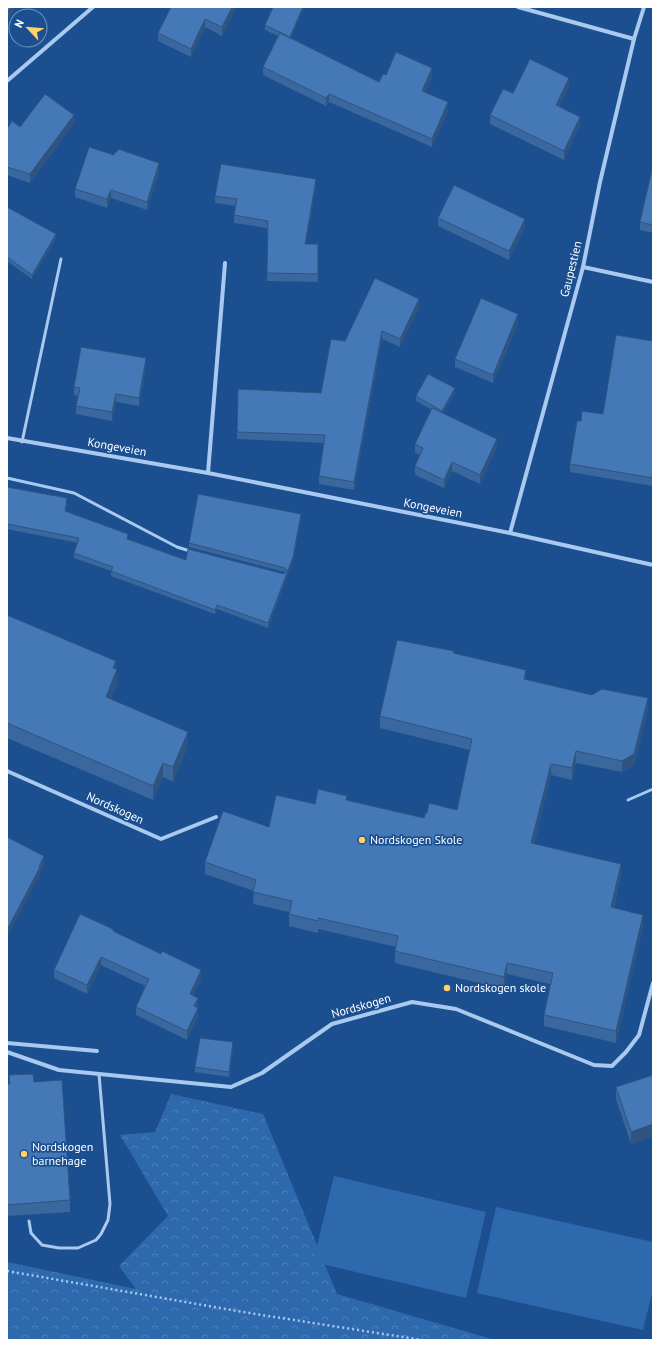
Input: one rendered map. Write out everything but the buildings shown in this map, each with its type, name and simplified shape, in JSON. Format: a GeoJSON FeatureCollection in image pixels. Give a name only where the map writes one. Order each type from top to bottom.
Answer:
{"type":"FeatureCollection","features":[{"type":"Feature","properties":{"kind":"street"},"geometry":{"type":"LineString","coordinates":[[7,81],[93,7]]}},
{"type":"Feature","properties":{"kind":"street"},"geometry":{"type":"LineString","coordinates":[[518,7],[634,39]]}},
{"type":"Feature","properties":{"kind":"street","name":"Gaupestien"},"geometry":{"type":"LineString","coordinates":[[510,533],[583,267],[600,182],[634,39],[644,7]]}},
{"type":"Feature","properties":{"kind":"street"},"geometry":{"type":"LineString","coordinates":[[208,473],[225,264]]}},
{"type":"Feature","properties":{"kind":"street"},"geometry":{"type":"LineString","coordinates":[[583,267],[653,282]]}},
{"type":"Feature","properties":{"kind":"street","name":"Kongeveien"},"geometry":{"type":"LineString","coordinates":[[7,438],[22,442],[208,473],[510,533],[653,565]]}},
{"type":"Feature","properties":{"kind":"street","name":"Nordskogen"},"geometry":{"type":"LineString","coordinates":[[7,771],[161,839],[216,817]]}},
{"type":"Feature","properties":{"kind":"street","name":"Nordskogen"},"geometry":{"type":"LineString","coordinates":[[7,1052],[59,1070],[231,1087],[262,1073],[332,1024],[412,1002],[456,1009],[594,1065],[612,1066],[626,1052],[639,1035],[653,983]]}},
{"type":"Feature","properties":{"kind":"street"},"geometry":{"type":"LineString","coordinates":[[7,1043],[97,1051]]}},
{"type":"Feature","properties":{"kind":"lane"},"geometry":{"type":"LineString","coordinates":[[22,442],[61,259]]}},
{"type":"Feature","properties":{"kind":"lane"},"geometry":{"type":"LineString","coordinates":[[7,478],[74,493],[177,547],[192,551]]}},
{"type":"Feature","properties":{"kind":"lane"},"geometry":{"type":"LineString","coordinates":[[628,800],[653,789]]}},
{"type":"Feature","properties":{"kind":"lane"},"geometry":{"type":"LineString","coordinates":[[29,1221],[31,1233],[42,1245],[59,1248],[78,1248],[96,1240],[101,1234],[108,1220],[110,1204],[99,1074]]}},
{"type":"Feature","properties":{"kind":"path"},"geometry":{"type":"LineString","coordinates":[[7,1271],[243,1312],[422,1340]]}},
{"type":"Feature","properties":{"kind":"green space"},"geometry":{"type":"Polygon","coordinates":[[[171,1094],[263,1114],[337,1294],[495,1340],[7,1340],[7,1262],[136,1289],[119,1266],[168,1216],[120,1135],[155,1132],[171,1094]]]}},
{"type":"Feature","properties":{"kind":"green space"},"geometry":{"type":"Polygon","coordinates":[[[334,1176],[486,1212],[466,1298],[313,1262],[334,1176]]]}},
{"type":"Feature","properties":{"kind":"green space"},"geometry":{"type":"Polygon","coordinates":[[[496,1207],[653,1242],[653,1289],[643,1330],[477,1293],[496,1207]]]}},
{"type":"Feature","properties":{"kind":"place","name":"Nordskogen Skole"},"geometry":{"type":"Point","coordinates":[362,840]}},
{"type":"Feature","properties":{"kind":"place","name":"Nordskogen skole"},"geometry":{"type":"Point","coordinates":[447,988]}},
{"type":"Feature","properties":{"kind":"place","name":"Nordskogen barnehage"},"geometry":{"type":"Point","coordinates":[24,1154]}}]}
